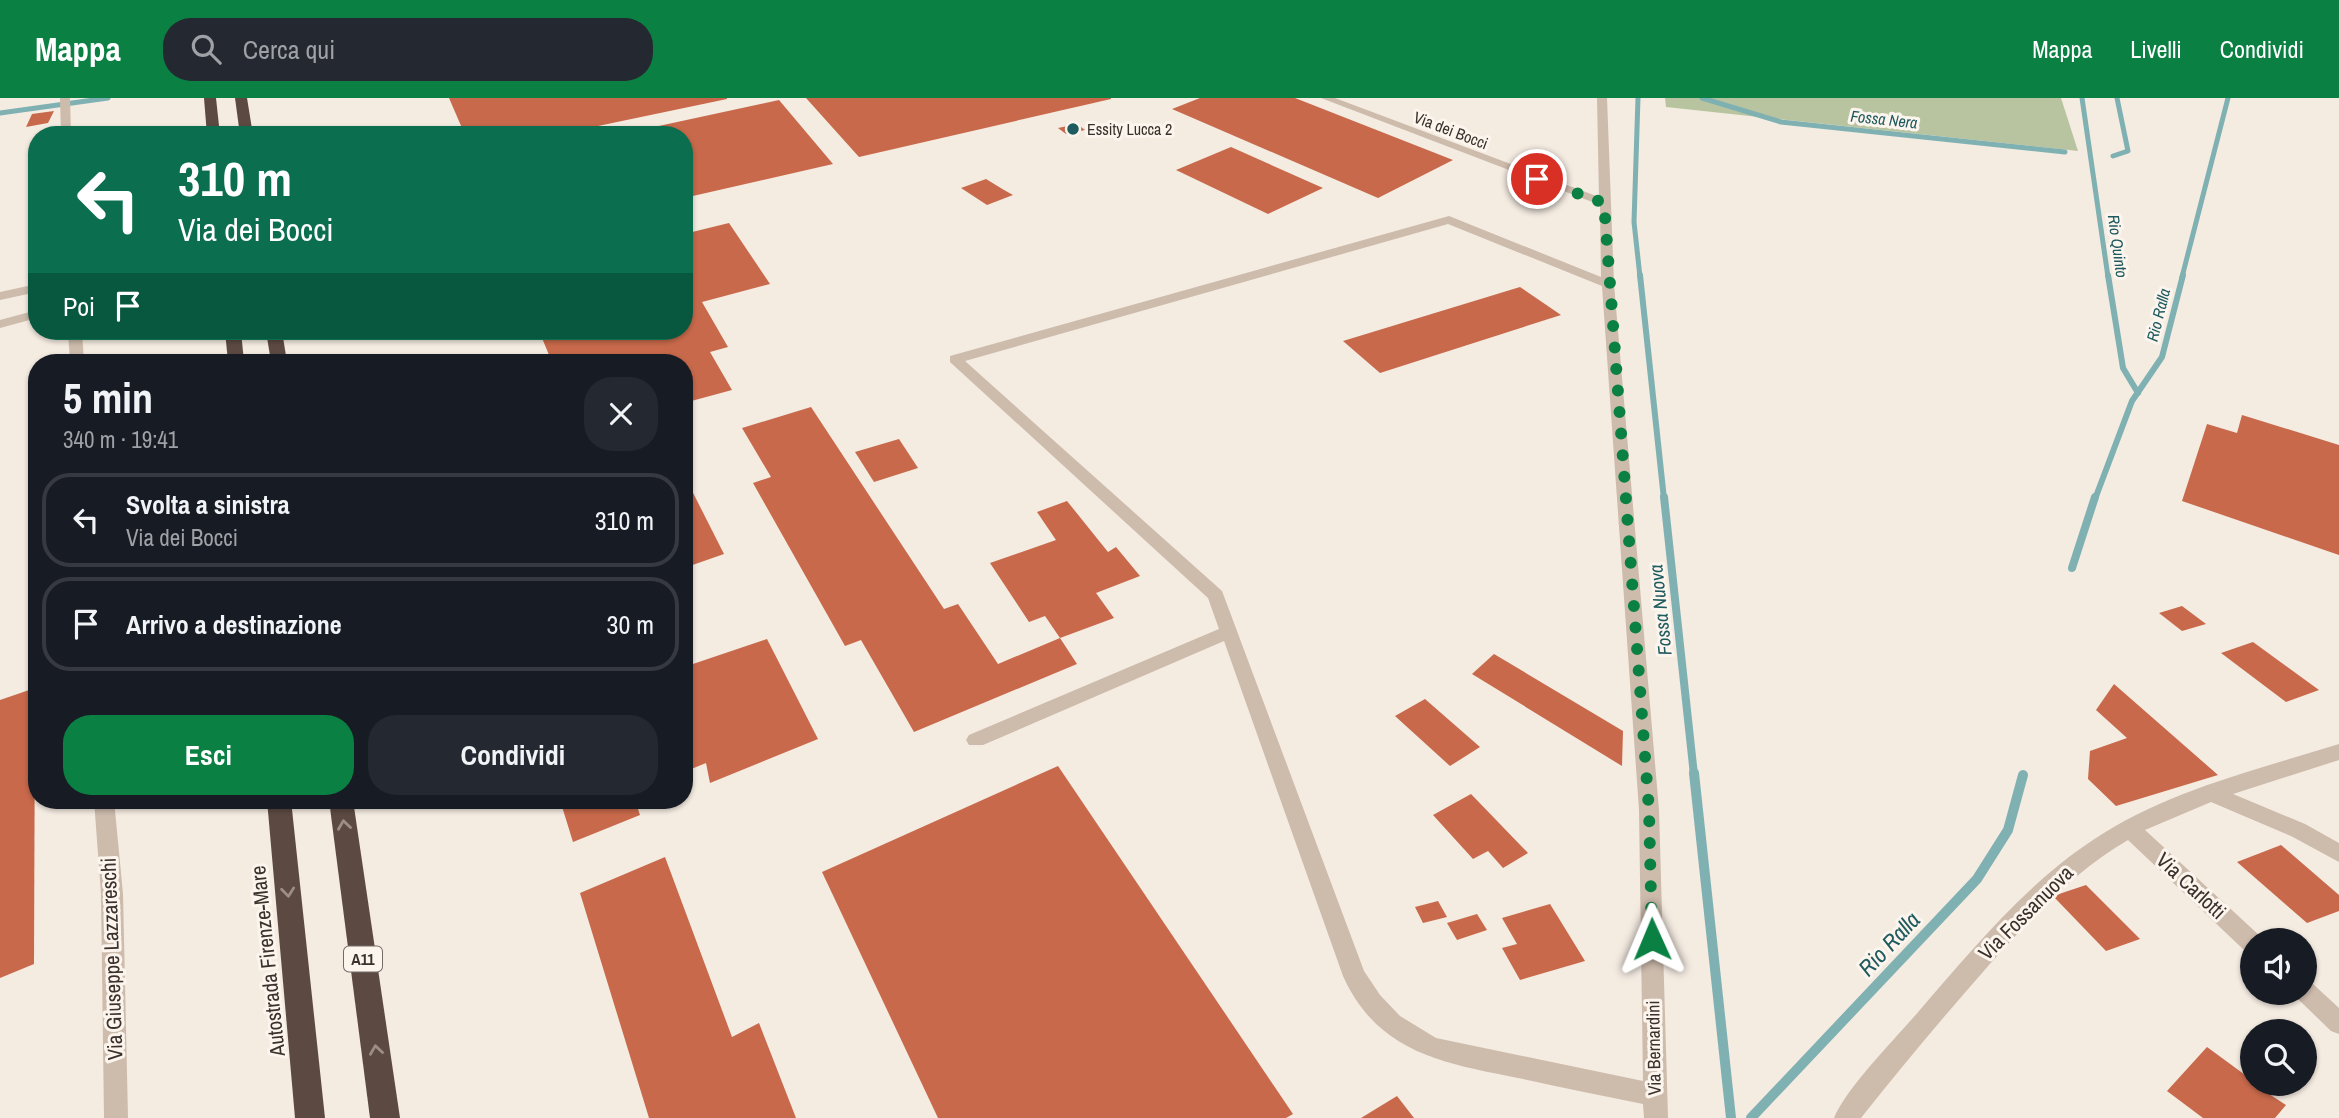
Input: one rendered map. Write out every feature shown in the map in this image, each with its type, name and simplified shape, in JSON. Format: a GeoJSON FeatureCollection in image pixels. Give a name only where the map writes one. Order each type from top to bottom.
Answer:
{"type":"FeatureCollection","features":[{"type":"Feature","properties":{"kind":"highway"},"geometry":{"type":"LineString","coordinates":[[210,98],[213,126]]}},
{"type":"Feature","properties":{"kind":"highway"},"geometry":{"type":"LineString","coordinates":[[242,98],[246,126]]}},
{"type":"Feature","properties":{"kind":"highway","name":"Autostrada Firenze-Mare"},"geometry":{"type":"LineString","coordinates":[[280,809],[310,1118]]}},
{"type":"Feature","properties":{"kind":"highway","name":"A11"},"geometry":{"type":"LineString","coordinates":[[342,809],[385,1118]]}},
{"type":"Feature","properties":{"kind":"street","name":"Via dei Bocci"},"geometry":{"type":"LineString","coordinates":[[1326,98],[1604,203]]}},
{"type":"Feature","properties":{"kind":"street","name":"Via Bernardini"},"geometry":{"type":"LineString","coordinates":[[1602,98],[1608,284],[1649,810],[1656,1118]]}},
{"type":"Feature","properties":{"kind":"street"},"geometry":{"type":"LineString","coordinates":[[65,102],[66,126]]}},
{"type":"Feature","properties":{"kind":"street"},"geometry":{"type":"LineString","coordinates":[[1608,284],[1449,220],[955,359],[1216,595],[1354,976],[1380,1015],[1420,1044],[1445,1052],[1655,1095]]}},
{"type":"Feature","properties":{"kind":"street"},"geometry":{"type":"LineString","coordinates":[[0,296],[28,290]]}},
{"type":"Feature","properties":{"kind":"street"},"geometry":{"type":"LineString","coordinates":[[0,324],[28,316]]}},
{"type":"Feature","properties":{"kind":"street"},"geometry":{"type":"LineString","coordinates":[[976,740],[1229,632]]}},
{"type":"Feature","properties":{"kind":"street","name":"Via Fossanuova"},"geometry":{"type":"LineString","coordinates":[[1846,1118],[1913,1032],[2042,891],[2102,845],[2130,829],[2211,793],[2339,752]]}},
{"type":"Feature","properties":{"kind":"street"},"geometry":{"type":"LineString","coordinates":[[2211,793],[2298,830],[2339,853]]}},
{"type":"Feature","properties":{"kind":"street","name":"Via Giuseppe Lazzareschi"},"geometry":{"type":"LineString","coordinates":[[105,809],[113,894],[116,1118]]}},
{"type":"Feature","properties":{"kind":"street","name":"Via Carlotti"},"geometry":{"type":"LineString","coordinates":[[2130,829],[2240,932]]}},
{"type":"Feature","properties":{"kind":"street"},"geometry":{"type":"LineString","coordinates":[[2317,1002],[2339,1023]]}},
{"type":"Feature","properties":{"kind":"green space"},"geometry":{"type":"Polygon","coordinates":[[[1665,98],[2061,98],[2078,151],[1666,107],[1665,98]]]}},
{"type":"Feature","properties":{"kind":"building"},"geometry":{"type":"Polygon","coordinates":[[[449,98],[727,98],[598,126],[461,126],[449,98]]]}},
{"type":"Feature","properties":{"kind":"building"},"geometry":{"type":"Polygon","coordinates":[[[806,98],[1111,98],[1111,99],[859,157],[806,98]]]}},
{"type":"Feature","properties":{"kind":"building"},"geometry":{"type":"Polygon","coordinates":[[[1200,98],[1295,98],[1453,160],[1378,198],[1172,109],[1200,98]]]}},
{"type":"Feature","properties":{"kind":"building"},"geometry":{"type":"Polygon","coordinates":[[[779,100],[833,164],[693,196],[693,126],[659,126],[779,100]]]}},
{"type":"Feature","properties":{"kind":"building"},"geometry":{"type":"Polygon","coordinates":[[[54,111],[48,123],[26,127],[32,114],[54,111]]]}},
{"type":"Feature","properties":{"kind":"building"},"geometry":{"type":"Polygon","coordinates":[[[1077,124],[1085,130],[1066,134],[1058,128],[1077,124]]]}},
{"type":"Feature","properties":{"kind":"building"},"geometry":{"type":"Polygon","coordinates":[[[1231,147],[1323,188],[1268,214],[1176,170],[1231,147]]]}},
{"type":"Feature","properties":{"kind":"building"},"geometry":{"type":"Polygon","coordinates":[[[986,179],[1013,195],[987,205],[961,188],[986,179]]]}},
{"type":"Feature","properties":{"kind":"building"},"geometry":{"type":"Polygon","coordinates":[[[729,223],[770,284],[702,302],[728,347],[710,352],[732,390],[693,401],[693,354],[549,354],[543,340],[693,340],[693,232],[729,223]]]}},
{"type":"Feature","properties":{"kind":"building"},"geometry":{"type":"Polygon","coordinates":[[[1520,287],[1561,315],[1380,373],[1343,341],[1520,287]]]}},
{"type":"Feature","properties":{"kind":"building"},"geometry":{"type":"Polygon","coordinates":[[[811,407],[944,609],[958,604],[998,664],[1060,638],[1077,664],[914,732],[861,640],[845,646],[753,483],[771,477],[742,428],[811,407]]]}},
{"type":"Feature","properties":{"kind":"building"},"geometry":{"type":"Polygon","coordinates":[[[2242,415],[2339,445],[2339,555],[2182,501],[2207,424],[2237,433],[2242,415]]]}},
{"type":"Feature","properties":{"kind":"building"},"geometry":{"type":"Polygon","coordinates":[[[899,439],[918,468],[874,482],[855,452],[899,439]]]}},
{"type":"Feature","properties":{"kind":"building"},"geometry":{"type":"Polygon","coordinates":[[[693,493],[724,554],[693,565],[693,493]]]}},
{"type":"Feature","properties":{"kind":"building"},"geometry":{"type":"Polygon","coordinates":[[[1067,501],[1108,552],[1116,547],[1140,576],[1096,593],[1114,618],[1060,638],[1045,616],[1029,622],[990,563],[1056,540],[1037,512],[1067,501]]]}},
{"type":"Feature","properties":{"kind":"building"},"geometry":{"type":"Polygon","coordinates":[[[2182,606],[2206,624],[2182,631],[2159,613],[2182,606]]]}},
{"type":"Feature","properties":{"kind":"building"},"geometry":{"type":"Polygon","coordinates":[[[767,639],[818,739],[710,783],[706,763],[693,768],[693,664],[767,639]]]}},
{"type":"Feature","properties":{"kind":"building"},"geometry":{"type":"Polygon","coordinates":[[[2253,642],[2319,690],[2286,702],[2221,653],[2253,642]]]}},
{"type":"Feature","properties":{"kind":"building"},"geometry":{"type":"Polygon","coordinates":[[[1494,654],[1623,731],[1622,766],[1472,674],[1494,654]]]}},
{"type":"Feature","properties":{"kind":"building"},"geometry":{"type":"Polygon","coordinates":[[[2114,684],[2218,775],[2116,806],[2088,779],[2090,751],[2127,738],[2096,710],[2114,684]]]}},
{"type":"Feature","properties":{"kind":"building"},"geometry":{"type":"Polygon","coordinates":[[[28,690],[28,809],[35,809],[34,964],[0,978],[0,700],[28,690]]]}},
{"type":"Feature","properties":{"kind":"building"},"geometry":{"type":"Polygon","coordinates":[[[1425,699],[1480,747],[1450,766],[1395,716],[1425,699]]]}},
{"type":"Feature","properties":{"kind":"building"},"geometry":{"type":"Polygon","coordinates":[[[1058,766],[1293,1114],[1286,1118],[938,1118],[822,872],[1058,766]]]}},
{"type":"Feature","properties":{"kind":"building"},"geometry":{"type":"Polygon","coordinates":[[[1471,794],[1528,853],[1503,868],[1488,851],[1473,859],[1433,815],[1471,794]]]}},
{"type":"Feature","properties":{"kind":"building"},"geometry":{"type":"Polygon","coordinates":[[[563,809],[638,809],[640,815],[573,842],[563,809]]]}},
{"type":"Feature","properties":{"kind":"building"},"geometry":{"type":"Polygon","coordinates":[[[2281,845],[2339,895],[2339,911],[2307,923],[2237,862],[2281,845]]]}},
{"type":"Feature","properties":{"kind":"building"},"geometry":{"type":"Polygon","coordinates":[[[665,857],[732,1037],[759,1023],[796,1118],[649,1118],[580,893],[665,857]]]}},
{"type":"Feature","properties":{"kind":"building"},"geometry":{"type":"Polygon","coordinates":[[[2086,885],[2140,939],[2106,951],[2053,896],[2086,885]]]}},
{"type":"Feature","properties":{"kind":"building"},"geometry":{"type":"Polygon","coordinates":[[[1438,901],[1447,917],[1423,923],[1415,907],[1438,901]]]}},
{"type":"Feature","properties":{"kind":"building"},"geometry":{"type":"Polygon","coordinates":[[[1550,904],[1585,961],[1520,980],[1502,948],[1517,944],[1502,918],[1550,904]]]}},
{"type":"Feature","properties":{"kind":"building"},"geometry":{"type":"Polygon","coordinates":[[[1477,914],[1487,930],[1457,940],[1447,923],[1477,914]]]}},
{"type":"Feature","properties":{"kind":"building"},"geometry":{"type":"Polygon","coordinates":[[[2207,1047],[2240,1071],[2240,1096],[2272,1096],[2286,1105],[2275,1118],[2203,1118],[2167,1091],[2207,1047]]]}},
{"type":"Feature","properties":{"kind":"building"},"geometry":{"type":"Polygon","coordinates":[[[1397,1096],[1414,1118],[1361,1118],[1397,1096]]]}},
{"type":"Feature","properties":{"kind":"waterway","name":"Fossa Nera"},"geometry":{"type":"LineString","coordinates":[[0,113],[108,98]]}},
{"type":"Feature","properties":{"kind":"waterway","name":"Fossa Nuova"},"geometry":{"type":"LineString","coordinates":[[1638,98],[1634,222],[1640,277]]}},
{"type":"Feature","properties":{"kind":"waterway","name":"Fossa Nera"},"geometry":{"type":"LineString","coordinates":[[1702,98],[1781,122],[2065,152]]}},
{"type":"Feature","properties":{"kind":"waterway","name":"Rio Quinto"},"geometry":{"type":"LineString","coordinates":[[2082,98],[2108,277]]}},
{"type":"Feature","properties":{"kind":"waterway","name":"Fossa Nera"},"geometry":{"type":"LineString","coordinates":[[2113,156],[2128,151],[2117,98]]}},
{"type":"Feature","properties":{"kind":"waterway","name":"Rio Ralla"},"geometry":{"type":"LineString","coordinates":[[2182,277],[2228,98]]}},
{"type":"Feature","properties":{"kind":"waterway","name":"Fossa Nuova"},"geometry":{"type":"LineString","coordinates":[[1640,275],[1664,499]]}},
{"type":"Feature","properties":{"kind":"waterway","name":"Rio Quinto"},"geometry":{"type":"LineString","coordinates":[[2108,275],[2123,368],[2138,393]]}},
{"type":"Feature","properties":{"kind":"waterway","name":"Rio Ralla"},"geometry":{"type":"LineString","coordinates":[[2138,393],[2162,357],[2183,275]]}},
{"type":"Feature","properties":{"kind":"waterway","name":"Rio Ralla"},"geometry":{"type":"LineString","coordinates":[[2095,499],[2132,401],[2138,393]]}},
{"type":"Feature","properties":{"kind":"waterway","name":"Fossa Nuova"},"geometry":{"type":"LineString","coordinates":[[1664,497],[1694,775]]}},
{"type":"Feature","properties":{"kind":"waterway","name":"Rio Ralla"},"geometry":{"type":"LineString","coordinates":[[2072,568],[2095,497]]}},
{"type":"Feature","properties":{"kind":"waterway","name":"Fossa Nuova"},"geometry":{"type":"LineString","coordinates":[[1694,773],[1731,1118]]}},
{"type":"Feature","properties":{"kind":"waterway","name":"Rio Ralla"},"geometry":{"type":"LineString","coordinates":[[1751,1118],[1977,879],[2008,830],[2023,775]]}},
{"type":"Feature","properties":{"kind":"place","name":"Essity Lucca 2"},"geometry":{"type":"Point","coordinates":[1073,129]}},
{"type":"Feature","properties":{"kind":"route"},"geometry":{"type":"LineString","coordinates":[[1537,179],[1604,203],[1649,810],[1652,939]]}}]}
